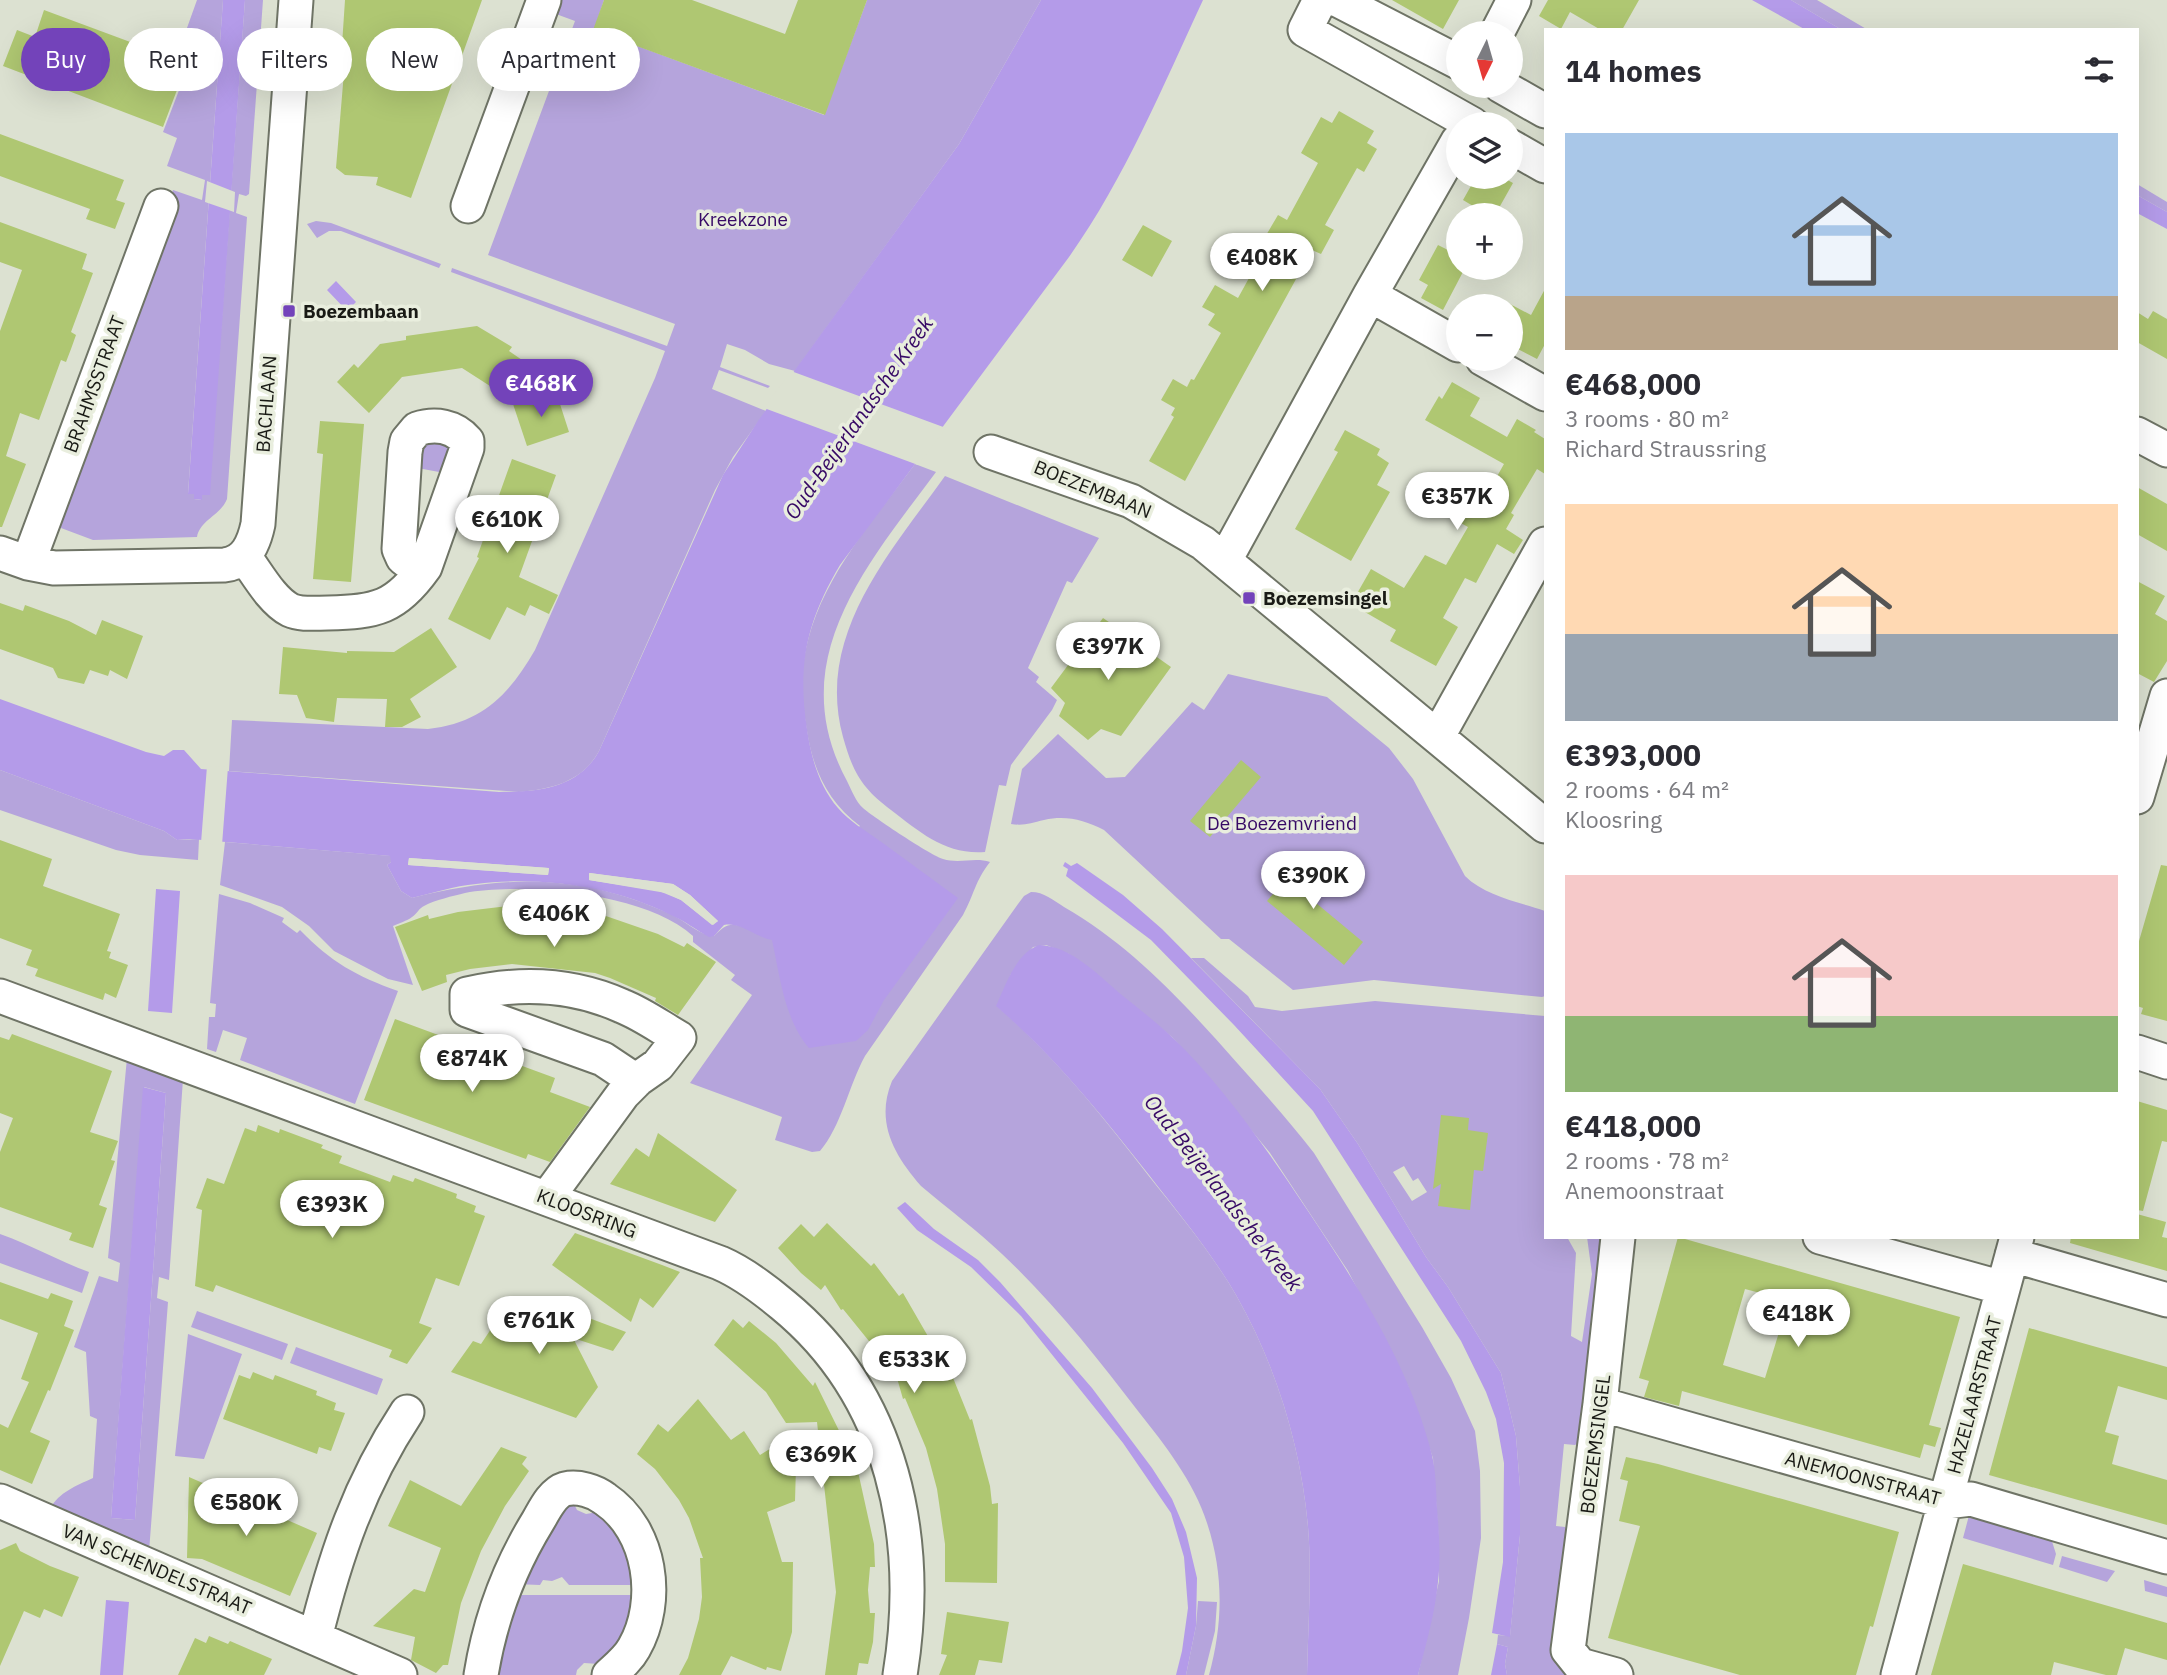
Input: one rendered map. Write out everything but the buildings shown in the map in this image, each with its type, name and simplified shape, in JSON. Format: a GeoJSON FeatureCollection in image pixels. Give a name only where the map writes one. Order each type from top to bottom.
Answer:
{"type":"FeatureCollection","features":[{"type":"Feature","properties":{"kind":"street","name":"BACHLAAN"},"geometry":{"type":"LineString","coordinates":[[244,556],[254,539],[258,524],[296,0]]}},
{"type":"Feature","properties":{"kind":"street"},"geometry":{"type":"LineString","coordinates":[[468,206],[544,0]]}},
{"type":"Feature","properties":{"kind":"street"},"geometry":{"type":"LineString","coordinates":[[1320,0],[1305,30],[1446,116]]}},
{"type":"Feature","properties":{"kind":"street"},"geometry":{"type":"LineString","coordinates":[[1338,0],[1446,55]]}},
{"type":"Feature","properties":{"kind":"street"},"geometry":{"type":"LineString","coordinates":[[1503,21],[1514,0]]}},
{"type":"Feature","properties":{"kind":"street"},"geometry":{"type":"LineString","coordinates":[[1522,98],[1544,110]]}},
{"type":"Feature","properties":{"kind":"street"},"geometry":{"type":"LineString","coordinates":[[1523,153],[1544,165]]}},
{"type":"Feature","properties":{"kind":"street"},"geometry":{"type":"LineString","coordinates":[[1446,163],[1370,295],[1225,560],[1544,825]]}},
{"type":"Feature","properties":{"kind":"street","name":"BRAHMSSTRAAT"},"geometry":{"type":"LineString","coordinates":[[14,558],[161,205]]}},
{"type":"Feature","properties":{"kind":"street"},"geometry":{"type":"LineString","coordinates":[[1370,295],[1446,338]]}},
{"type":"Feature","properties":{"kind":"street"},"geometry":{"type":"LineString","coordinates":[[1504,371],[1544,393]]}},
{"type":"Feature","properties":{"kind":"street"},"geometry":{"type":"LineString","coordinates":[[2139,435],[2167,450]]}},
{"type":"Feature","properties":{"kind":"street","name":"BOEZEMBAAN"},"geometry":{"type":"LineString","coordinates":[[990,452],[1131,500],[1167,520],[1225,560]]}},
{"type":"Feature","properties":{"kind":"street"},"geometry":{"type":"LineString","coordinates":[[1438,736],[1544,546]]}},
{"type":"Feature","properties":{"kind":"street"},"geometry":{"type":"LineString","coordinates":[[14,558],[54,568],[224,565],[244,556],[282,604],[304,613],[366,611],[385,606],[400,597],[421,572]]}},
{"type":"Feature","properties":{"kind":"street"},"geometry":{"type":"LineString","coordinates":[[2139,782],[2146,730],[2167,696]]}},
{"type":"Feature","properties":{"kind":"street"},"geometry":{"type":"LineString","coordinates":[[547,1198],[619,1099],[636,1081],[658,1065],[679,1038],[634,1011],[594,996],[543,986],[498,988],[467,994],[467,1010],[603,1059],[636,1081]]}},
{"type":"Feature","properties":{"kind":"street","name":"KLOOSRING"},"geometry":{"type":"LineString","coordinates":[[0,996],[735,1270],[763,1289],[795,1315],[838,1364],[855,1389],[875,1428],[890,1466],[902,1509],[909,1592],[900,1675]]}},
{"type":"Feature","properties":{"kind":"street"},"geometry":{"type":"LineString","coordinates":[[2139,1053],[2167,1062]]}},
{"type":"Feature","properties":{"kind":"street","name":"BOEZEMSINGEL"},"geometry":{"type":"LineString","coordinates":[[1616,1675],[1580,1665],[1568,1650],[1600,1404],[1618,1239]]}},
{"type":"Feature","properties":{"kind":"street"},"geometry":{"type":"LineString","coordinates":[[1835,1239],[1900,1248],[2003,1288]]}},
{"type":"Feature","properties":{"kind":"street"},"geometry":{"type":"LineString","coordinates":[[2015,1246],[2167,1300]]}},
{"type":"Feature","properties":{"kind":"street","name":"HAZELAARSTRAAT"},"geometry":{"type":"LineString","coordinates":[[1898,1675],[2015,1246]]}},
{"type":"Feature","properties":{"kind":"street","name":"ANEMOONSTRAAT"},"geometry":{"type":"LineString","coordinates":[[1600,1404],[1946,1502],[1970,1499],[2167,1557]]}},
{"type":"Feature","properties":{"kind":"street"},"geometry":{"type":"LineString","coordinates":[[315,1637],[330,1576],[348,1524],[374,1468],[407,1412]]}},
{"type":"Feature","properties":{"kind":"street"},"geometry":{"type":"LineString","coordinates":[[481,1675],[489,1628],[516,1558],[552,1500],[561,1491],[571,1489],[592,1492],[614,1505],[631,1523],[645,1559],[648,1596],[642,1629],[633,1649],[609,1675]]}},
{"type":"Feature","properties":{"kind":"street","name":"VAN SCHENDELSTRAAT"},"geometry":{"type":"LineString","coordinates":[[0,1501],[400,1675]]}},
{"type":"Feature","properties":{"kind":"green space"},"geometry":{"type":"Polygon","coordinates":[[[197,0],[223,0],[221,28],[187,28],[197,0]]]}},
{"type":"Feature","properties":{"kind":"green space"},"geometry":{"type":"Polygon","coordinates":[[[245,0],[263,0],[261,28],[243,28],[245,0]]]}},
{"type":"Feature","properties":{"kind":"green space","name":"Kreekzone"},"geometry":{"type":"Polygon","coordinates":[[[561,0],[604,0],[595,28],[572,28],[575,21],[556,14],[561,0]]]}},
{"type":"Feature","properties":{"kind":"green space","name":"Kreekzone"},"geometry":{"type":"Polygon","coordinates":[[[867,0],[1041,0],[959,144],[795,371],[769,364],[745,350],[727,344],[720,367],[770,386],[768,388],[719,370],[712,389],[766,411],[733,457],[715,490],[599,751],[584,770],[554,786],[519,792],[229,771],[232,720],[428,729],[447,726],[479,713],[492,704],[515,680],[535,650],[665,351],[451,272],[452,268],[667,346],[675,324],[488,255],[549,91],[640,91],[640,47],[824,115],[867,0]]]}},
{"type":"Feature","properties":{"kind":"green space"},"geometry":{"type":"Polygon","coordinates":[[[1791,0],[1817,0],[1865,28],[1839,28],[1791,0]]]}},
{"type":"Feature","properties":{"kind":"green space"},"geometry":{"type":"Polygon","coordinates":[[[179,91],[217,91],[188,493],[194,494],[194,499],[201,500],[202,495],[209,495],[238,91],[256,91],[249,194],[239,194],[236,213],[247,217],[227,499],[202,526],[197,537],[93,540],[53,525],[173,190],[202,200],[205,180],[167,166],[177,138],[163,132],[179,91]]]}},
{"type":"Feature","properties":{"kind":"green space"},"geometry":{"type":"Polygon","coordinates":[[[2139,185],[2167,202],[2167,212],[2139,196],[2139,185]]]}},
{"type":"Feature","properties":{"kind":"green space"},"geometry":{"type":"Polygon","coordinates":[[[316,221],[331,223],[441,264],[439,268],[341,231],[329,231],[317,238],[307,224],[316,221]]]}},
{"type":"Feature","properties":{"kind":"green space"},"geometry":{"type":"Polygon","coordinates":[[[452,437],[450,474],[412,467],[415,443],[452,437]]]}},
{"type":"Feature","properties":{"kind":"green space"},"geometry":{"type":"Polygon","coordinates":[[[915,464],[936,472],[860,579],[841,616],[828,655],[824,695],[829,737],[854,795],[869,813],[943,859],[990,862],[981,875],[963,915],[865,1056],[834,1130],[820,1151],[812,1152],[775,1140],[782,1117],[690,1083],[752,995],[731,980],[735,975],[693,942],[693,936],[672,921],[646,910],[584,894],[519,889],[465,893],[422,907],[414,916],[393,926],[413,985],[388,979],[334,951],[309,926],[282,907],[220,885],[225,842],[391,856],[391,862],[387,865],[401,891],[412,898],[470,886],[555,883],[583,886],[641,902],[671,914],[708,935],[714,936],[724,927],[731,925],[745,928],[860,826],[831,796],[813,759],[802,699],[804,661],[811,629],[838,570],[915,464]]]}},
{"type":"Feature","properties":{"kind":"green space"},"geometry":{"type":"Polygon","coordinates":[[[945,476],[1099,538],[1072,583],[1067,581],[1028,668],[1039,677],[1036,682],[1057,700],[1011,765],[1006,786],[999,785],[985,852],[958,850],[935,841],[881,802],[866,787],[851,760],[843,737],[837,700],[839,664],[848,630],[863,597],[902,535],[945,476]]]}},
{"type":"Feature","properties":{"kind":"green space","name":"De Boezemvriend"},"geometry":{"type":"Polygon","coordinates":[[[1228,674],[1327,697],[1389,748],[1413,779],[1465,876],[1482,889],[1544,911],[1544,996],[1374,980],[1293,990],[1229,939],[1221,939],[1104,830],[1067,818],[1011,824],[1022,769],[1058,734],[1106,778],[1125,777],[1192,702],[1204,710],[1228,674]]]}},
{"type":"Feature","properties":{"kind":"green space"},"geometry":{"type":"Polygon","coordinates":[[[0,770],[164,831],[177,840],[199,839],[198,860],[116,850],[0,810],[0,770]]]}},
{"type":"Feature","properties":{"kind":"green space"},"geometry":{"type":"Polygon","coordinates":[[[1031,892],[1052,899],[1135,958],[1198,1020],[1277,1108],[1314,1153],[1451,1378],[1475,1431],[1480,1471],[1481,1538],[1458,1675],[1418,1675],[1439,1581],[1439,1543],[1433,1458],[1408,1386],[1348,1271],[1270,1153],[1172,1037],[1069,954],[1046,945],[1033,947],[1011,974],[997,1006],[1077,1087],[1183,1219],[1236,1295],[1263,1350],[1275,1378],[1293,1437],[1305,1497],[1310,1564],[1307,1675],[1209,1675],[1219,1618],[1219,1580],[1207,1523],[1187,1479],[1148,1424],[1056,1310],[992,1245],[921,1186],[895,1150],[886,1110],[892,1081],[1018,904],[1031,892]]]}},
{"type":"Feature","properties":{"kind":"green space"},"geometry":{"type":"Polygon","coordinates":[[[219,894],[250,903],[284,918],[282,922],[297,933],[300,930],[322,951],[345,967],[398,991],[355,1104],[240,1060],[247,1038],[223,1030],[216,1052],[207,1049],[209,1017],[215,1017],[216,1004],[210,1003],[219,894]]]}},
{"type":"Feature","properties":{"kind":"green space"},"geometry":{"type":"Polygon","coordinates":[[[1191,958],[1204,958],[1248,996],[1255,1007],[1282,1011],[1375,1001],[1544,1016],[1544,1239],[1568,1239],[1576,1253],[1571,1336],[1582,1342],[1592,1274],[1587,1239],[1606,1239],[1584,1438],[1575,1445],[1564,1444],[1556,1526],[1565,1527],[1572,1536],[1552,1657],[1566,1675],[1507,1675],[1505,1664],[1508,1647],[1497,1644],[1498,1635],[1510,1636],[1520,1535],[1520,1487],[1516,1436],[1501,1373],[1448,1287],[1426,1257],[1358,1144],[1320,1089],[1191,958]],[[1404,1166],[1393,1172],[1412,1201],[1427,1192],[1418,1178],[1413,1181],[1404,1166]]]}},
{"type":"Feature","properties":{"kind":"green space"},"geometry":{"type":"Polygon","coordinates":[[[127,1058],[183,1079],[169,1280],[159,1277],[157,1298],[168,1302],[149,1552],[50,1509],[63,1494],[93,1478],[97,1419],[90,1416],[86,1352],[74,1347],[99,1276],[118,1282],[120,1263],[108,1258],[127,1058]],[[144,1087],[111,1518],[135,1520],[166,1093],[144,1087]]]}},
{"type":"Feature","properties":{"kind":"green space"},"geometry":{"type":"Polygon","coordinates":[[[0,1234],[89,1272],[82,1293],[0,1263],[0,1234]]]}},
{"type":"Feature","properties":{"kind":"green space"},"geometry":{"type":"Polygon","coordinates":[[[197,1311],[288,1344],[282,1360],[191,1327],[197,1311]]]}},
{"type":"Feature","properties":{"kind":"green space"},"geometry":{"type":"Polygon","coordinates":[[[188,1334],[242,1354],[204,1459],[175,1456],[188,1334]]]}},
{"type":"Feature","properties":{"kind":"green space"},"geometry":{"type":"Polygon","coordinates":[[[296,1347],[383,1379],[377,1395],[290,1363],[296,1347]]]}},
{"type":"Feature","properties":{"kind":"green space"},"geometry":{"type":"Polygon","coordinates":[[[573,1502],[577,1510],[586,1514],[592,1513],[593,1509],[610,1512],[640,1585],[569,1585],[562,1577],[552,1581],[543,1580],[540,1585],[514,1584],[554,1511],[573,1502]]]}},
{"type":"Feature","properties":{"kind":"green space"},"geometry":{"type":"Polygon","coordinates":[[[1971,1508],[2049,1532],[2056,1554],[2053,1565],[1963,1538],[1971,1508]]]}},
{"type":"Feature","properties":{"kind":"green space"},"geometry":{"type":"Polygon","coordinates":[[[2062,1556],[2115,1571],[2107,1582],[2059,1567],[2062,1556]]]}},
{"type":"Feature","properties":{"kind":"green space"},"geometry":{"type":"Polygon","coordinates":[[[2144,1580],[2167,1587],[2167,1597],[2145,1591],[2144,1580]]]}},
{"type":"Feature","properties":{"kind":"green space"},"geometry":{"type":"Polygon","coordinates":[[[510,1595],[639,1595],[630,1636],[599,1664],[584,1663],[576,1675],[498,1675],[510,1595]]]}},
{"type":"Feature","properties":{"kind":"green space"},"geometry":{"type":"Polygon","coordinates":[[[1198,1601],[1217,1602],[1215,1631],[1204,1675],[1186,1675],[1196,1626],[1198,1601]]]}},
{"type":"Feature","properties":{"kind":"water"},"geometry":{"type":"Polygon","coordinates":[[[223,0],[245,0],[243,28],[237,28],[239,91],[210,495],[202,495],[202,500],[194,499],[194,494],[188,494],[217,91],[223,91],[223,0]]]}},
{"type":"Feature","properties":{"kind":"water","name":"Oud-Beijerlandsche Kreek"},"geometry":{"type":"Polygon","coordinates":[[[1041,0],[1203,0],[1142,132],[1089,227],[840,565],[812,624],[804,663],[804,706],[811,750],[826,790],[852,822],[958,898],[884,1000],[868,1030],[856,1041],[809,1048],[788,1011],[772,940],[737,926],[724,925],[714,936],[709,937],[676,917],[625,897],[601,890],[551,883],[526,881],[476,884],[412,898],[401,891],[387,865],[391,862],[390,856],[177,840],[164,831],[0,770],[0,699],[146,752],[164,756],[173,750],[184,750],[201,769],[499,792],[543,789],[580,773],[599,751],[723,475],[758,421],[959,144],[1041,0]],[[409,858],[408,865],[548,875],[549,869],[548,868],[409,858]],[[590,873],[589,880],[659,891],[681,900],[712,925],[718,921],[690,895],[673,884],[590,873]]]}},
{"type":"Feature","properties":{"kind":"water"},"geometry":{"type":"Polygon","coordinates":[[[1752,0],[1791,0],[1839,28],[1802,28],[1752,0]]]}},
{"type":"Feature","properties":{"kind":"water"},"geometry":{"type":"Polygon","coordinates":[[[2139,196],[2167,212],[2167,229],[2139,214],[2139,196]]]}},
{"type":"Feature","properties":{"kind":"water"},"geometry":{"type":"Polygon","coordinates":[[[336,281],[356,302],[347,311],[327,290],[336,281]]]}},
{"type":"Feature","properties":{"kind":"water"},"geometry":{"type":"Polygon","coordinates":[[[1065,862],[1071,866],[1077,863],[1123,895],[1162,929],[1320,1089],[1358,1144],[1426,1257],[1448,1287],[1501,1373],[1516,1436],[1520,1487],[1520,1535],[1510,1637],[1492,1633],[1503,1562],[1504,1463],[1496,1419],[1461,1341],[1313,1111],[1151,940],[1066,876],[1068,869],[1063,866],[1065,862]]]}},
{"type":"Feature","properties":{"kind":"water"},"geometry":{"type":"Polygon","coordinates":[[[156,889],[180,891],[172,1013],[148,1011],[156,889]]]}},
{"type":"Feature","properties":{"kind":"water","name":"Oud-Beijerlandsche Kreek"},"geometry":{"type":"Polygon","coordinates":[[[1039,945],[1063,951],[1084,963],[1166,1031],[1210,1077],[1245,1120],[1293,1188],[1380,1328],[1422,1422],[1435,1475],[1439,1573],[1437,1594],[1418,1675],[1307,1675],[1310,1582],[1305,1497],[1293,1437],[1275,1378],[1236,1295],[1194,1233],[1077,1087],[1018,1025],[996,1006],[1017,963],[1039,945]]]}},
{"type":"Feature","properties":{"kind":"water"},"geometry":{"type":"Polygon","coordinates":[[[143,1087],[166,1093],[135,1520],[111,1518],[143,1087]]]}},
{"type":"Feature","properties":{"kind":"water"},"geometry":{"type":"Polygon","coordinates":[[[905,1202],[934,1229],[978,1260],[1000,1282],[1092,1388],[1172,1499],[1186,1532],[1197,1578],[1196,1626],[1186,1675],[1176,1675],[1188,1608],[1184,1557],[1171,1513],[1123,1443],[1021,1316],[971,1267],[917,1230],[897,1208],[905,1202]]]}},
{"type":"Feature","properties":{"kind":"water"},"geometry":{"type":"Polygon","coordinates":[[[106,1600],[129,1602],[123,1675],[100,1675],[106,1600]]]}},
{"type":"Feature","properties":{"kind":"water"},"geometry":{"type":"Polygon","coordinates":[[[1497,1644],[1508,1647],[1505,1664],[1507,1675],[1491,1675],[1497,1644]]]}},
{"type":"Feature","properties":{"kind":"pier"},"geometry":{"type":"Polygon","coordinates":[[[207,181],[235,192],[234,212],[205,202],[207,181]]]}},
{"type":"Feature","properties":{"kind":"pier"},"geometry":{"type":"Polygon","coordinates":[[[791,371],[946,428],[918,465],[764,408],[791,371]]]}},
{"type":"Feature","properties":{"kind":"pier"},"geometry":{"type":"Polygon","coordinates":[[[207,766],[228,767],[222,845],[201,843],[207,766]]]}},
{"type":"Feature","properties":{"kind":"pier"},"geometry":{"type":"Polygon","coordinates":[[[409,858],[549,868],[548,875],[408,865],[409,858]]]}},
{"type":"Feature","properties":{"kind":"pier"},"geometry":{"type":"Polygon","coordinates":[[[589,873],[673,884],[690,895],[718,921],[713,925],[681,900],[666,893],[589,880],[589,873]]]}},
{"type":"Feature","properties":{"kind":"place","name":"Boezembaan"},"geometry":{"type":"Point","coordinates":[289,311]}},
{"type":"Feature","properties":{"kind":"place","name":"Boezemsingel"},"geometry":{"type":"Point","coordinates":[1249,598]}}]}
